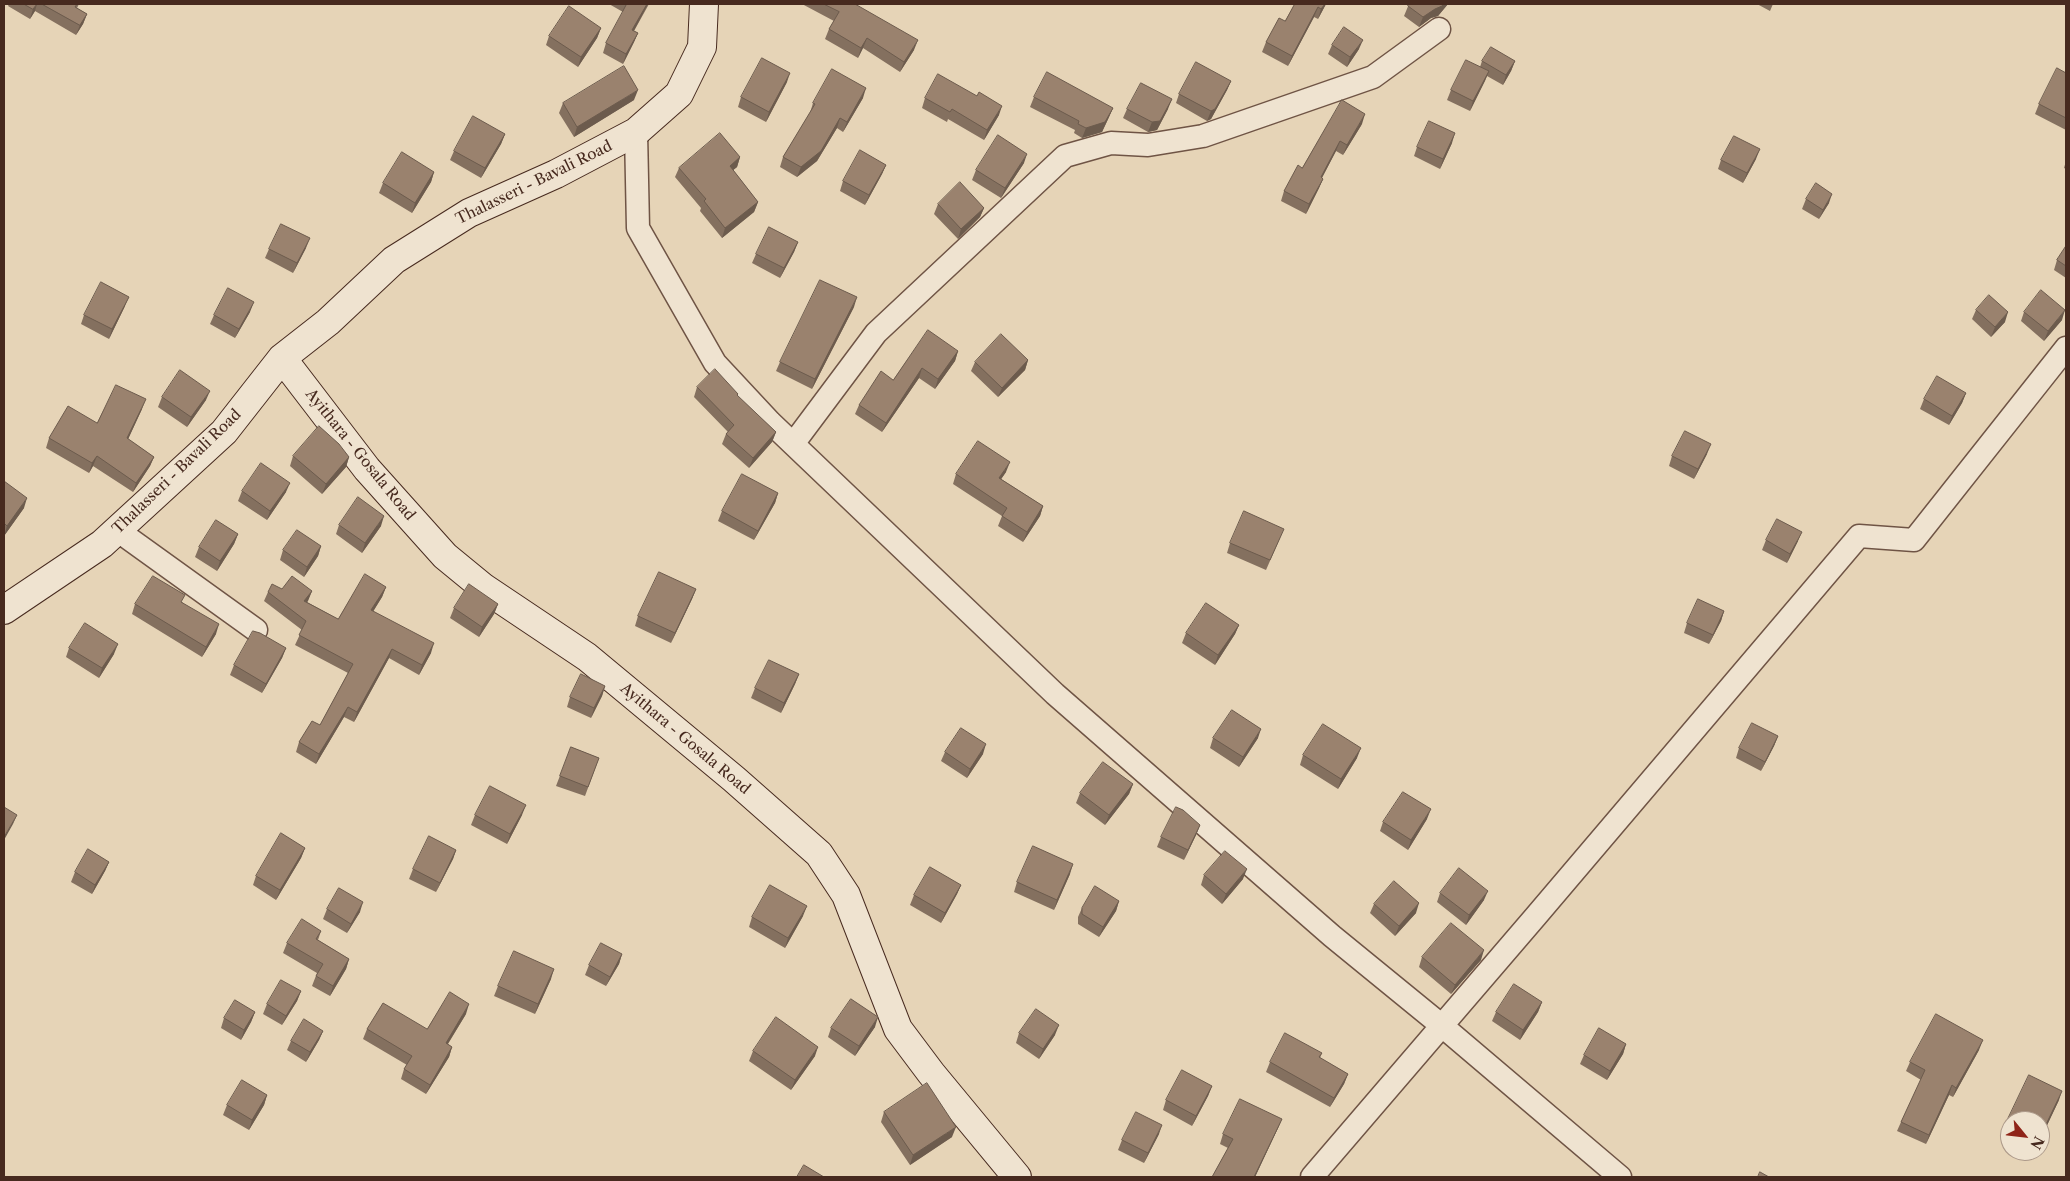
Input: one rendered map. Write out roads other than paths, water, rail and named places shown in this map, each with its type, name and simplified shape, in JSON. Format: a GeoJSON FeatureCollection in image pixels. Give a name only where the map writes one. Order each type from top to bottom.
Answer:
{"type":"FeatureCollection","features":[{"type":"Feature","properties":{"kind":"main road","name":"Thalasseri - Bavali Road"},"geometry":{"type":"LineString","coordinates":[[4,610],[102,544],[224,432],[282,358],[328,322],[394,260],[469,213],[556,174],[636,132],[679,94],[702,47],[704,4]]}},
{"type":"Feature","properties":{"kind":"main road","name":"Ayithara - Gosala Road"},"geometry":{"type":"LineString","coordinates":[[282,358],[367,469],[445,556],[484,588],[587,657],[734,779],[819,854],[846,894],[898,1029],[931,1073],[1017,1177]]}},
{"type":"Feature","properties":{"kind":"street"},"geometry":{"type":"LineString","coordinates":[[793,444],[876,333],[1065,156],[1111,143],[1148,145],[1202,136],[1372,77],[1439,29]]}},
{"type":"Feature","properties":{"kind":"street"},"geometry":{"type":"LineString","coordinates":[[636,132],[638,228],[715,363],[770,422],[1055,694],[1332,936],[1441,1025],[1620,1177]]}},
{"type":"Feature","properties":{"kind":"street"},"geometry":{"type":"LineString","coordinates":[[1312,1177],[1859,536],[1914,540],[2066,348]]}},
{"type":"Feature","properties":{"kind":"street"},"geometry":{"type":"LineString","coordinates":[[117,530],[256,630]]}}]}
